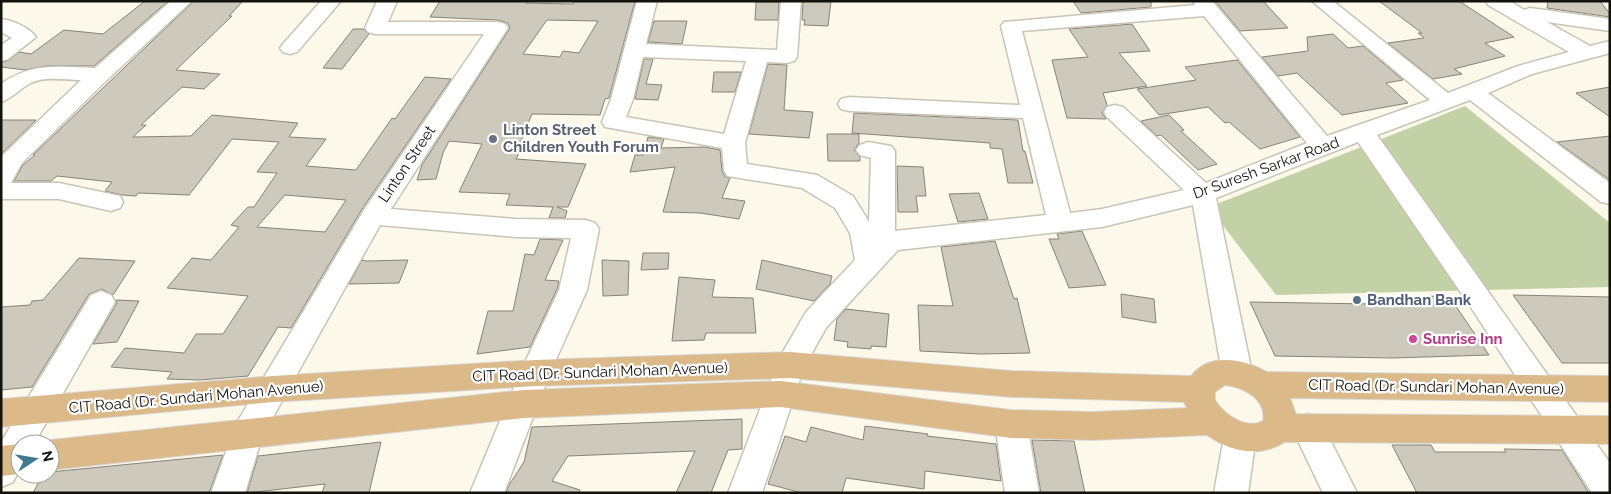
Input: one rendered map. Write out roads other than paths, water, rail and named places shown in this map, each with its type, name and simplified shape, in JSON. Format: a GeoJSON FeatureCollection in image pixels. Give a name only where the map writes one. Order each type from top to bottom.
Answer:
{"type":"FeatureCollection","features":[{"type":"Feature","properties":{"kind":"main road","name":"CIT Road (Dr. Sundari Mohan Avenue)"},"geometry":{"type":"LineString","coordinates":[[1,413],[273,389],[535,373],[1199,389],[1204,380],[1212,375],[1224,372],[1249,379],[1539,389],[1610,389]]}},
{"type":"Feature","properties":{"kind":"main road"},"geometry":{"type":"LineString","coordinates":[[1249,379],[1272,394],[1279,406],[1281,418],[1293,428]]}},
{"type":"Feature","properties":{"kind":"main road","name":"CIT Road (Dr. Sundari Mohan Avenue)"},"geometry":{"type":"LineString","coordinates":[[60,454],[524,404],[785,380],[1012,424],[1093,426],[1212,421]]}},
{"type":"Feature","properties":{"kind":"main road"},"geometry":{"type":"LineString","coordinates":[[1199,389],[1199,399],[1203,410],[1212,421],[1225,431],[1240,437],[1256,438],[1268,436],[1293,428],[1610,430]]}},
{"type":"Feature","properties":{"kind":"street"},"geometry":{"type":"LineString","coordinates":[[1,179],[12,159],[100,74],[183,1]]}},
{"type":"Feature","properties":{"kind":"street"},"geometry":{"type":"LineString","coordinates":[[290,48],[332,1]]}},
{"type":"Feature","properties":{"kind":"street","name":"Linton Street"},"geometry":{"type":"LineString","coordinates":[[247,434],[373,216],[498,28],[375,28],[388,1]]}},
{"type":"Feature","properties":{"kind":"street"},"geometry":{"type":"LineString","coordinates":[[647,1],[622,99],[613,122],[733,143]]}},
{"type":"Feature","properties":{"kind":"street"},"geometry":{"type":"LineString","coordinates":[[635,50],[786,58],[791,1]]}},
{"type":"Feature","properties":{"kind":"street"},"geometry":{"type":"LineString","coordinates":[[1321,1],[1446,102]]}},
{"type":"Feature","properties":{"kind":"street"},"geometry":{"type":"LineString","coordinates":[[1495,1],[1599,50]]}},
{"type":"Feature","properties":{"kind":"street"},"geometry":{"type":"LineString","coordinates":[[1060,222],[1011,26],[1204,6],[1238,43],[1322,146]]}},
{"type":"Feature","properties":{"kind":"street"},"geometry":{"type":"LineString","coordinates":[[1515,11],[1610,25]]}},
{"type":"Feature","properties":{"kind":"street"},"geometry":{"type":"LineString","coordinates":[[1,55],[26,37],[3,24]]}},
{"type":"Feature","properties":{"kind":"street","name":"Dr Suresh Sarkar Road"},"geometry":{"type":"LineString","coordinates":[[893,241],[1102,218],[1203,194],[1322,146],[1364,133],[1526,70],[1599,50]]}},
{"type":"Feature","properties":{"kind":"street"},"geometry":{"type":"LineString","coordinates":[[758,56],[733,143],[736,170],[808,181],[844,202],[863,233],[869,262]]}},
{"type":"Feature","properties":{"kind":"street"},"geometry":{"type":"LineString","coordinates":[[1,95],[22,79],[40,72],[100,74]]}},
{"type":"Feature","properties":{"kind":"street"},"geometry":{"type":"LineString","coordinates":[[1472,91],[1610,196]]}},
{"type":"Feature","properties":{"kind":"street"},"geometry":{"type":"LineString","coordinates":[[849,104],[1032,112]]}},
{"type":"Feature","properties":{"kind":"street"},"geometry":{"type":"LineString","coordinates":[[1115,112],[1203,194],[1249,379]]}},
{"type":"Feature","properties":{"kind":"street"},"geometry":{"type":"LineString","coordinates":[[1364,133],[1480,299],[1566,429],[1610,491]]}},
{"type":"Feature","properties":{"kind":"street"},"geometry":{"type":"LineString","coordinates":[[868,150],[883,151],[882,240],[893,241]]}},
{"type":"Feature","properties":{"kind":"street"},"geometry":{"type":"LineString","coordinates":[[1,191],[59,191],[111,202]]}},
{"type":"Feature","properties":{"kind":"street"},"geometry":{"type":"LineString","coordinates":[[373,216],[516,228],[586,229],[573,290],[535,373],[487,493]]}},
{"type":"Feature","properties":{"kind":"street"},"geometry":{"type":"LineString","coordinates":[[745,493],[785,380],[816,320],[869,262],[893,241]]}},
{"type":"Feature","properties":{"kind":"street"},"geometry":{"type":"LineString","coordinates":[[8,463],[101,302]]}},
{"type":"Feature","properties":{"kind":"street"},"geometry":{"type":"LineString","coordinates":[[1012,424],[1022,493]]}},
{"type":"Feature","properties":{"kind":"street"},"geometry":{"type":"LineString","coordinates":[[1293,428],[1340,493]]}},
{"type":"Feature","properties":{"kind":"street"},"geometry":{"type":"LineString","coordinates":[[228,493],[247,434]]}},
{"type":"Feature","properties":{"kind":"street"},"geometry":{"type":"LineString","coordinates":[[1231,493],[1240,437]]}},
{"type":"Feature","properties":{"kind":"place","name":"Linton Street Children Youth Forum"},"geometry":{"type":"Point","coordinates":[493,139]}},
{"type":"Feature","properties":{"kind":"place","name":"Bandhan Bank"},"geometry":{"type":"Point","coordinates":[1357,300]}},
{"type":"Feature","properties":{"kind":"place","name":"Sunrise Inn"},"geometry":{"type":"Point","coordinates":[1413,339]}}]}
